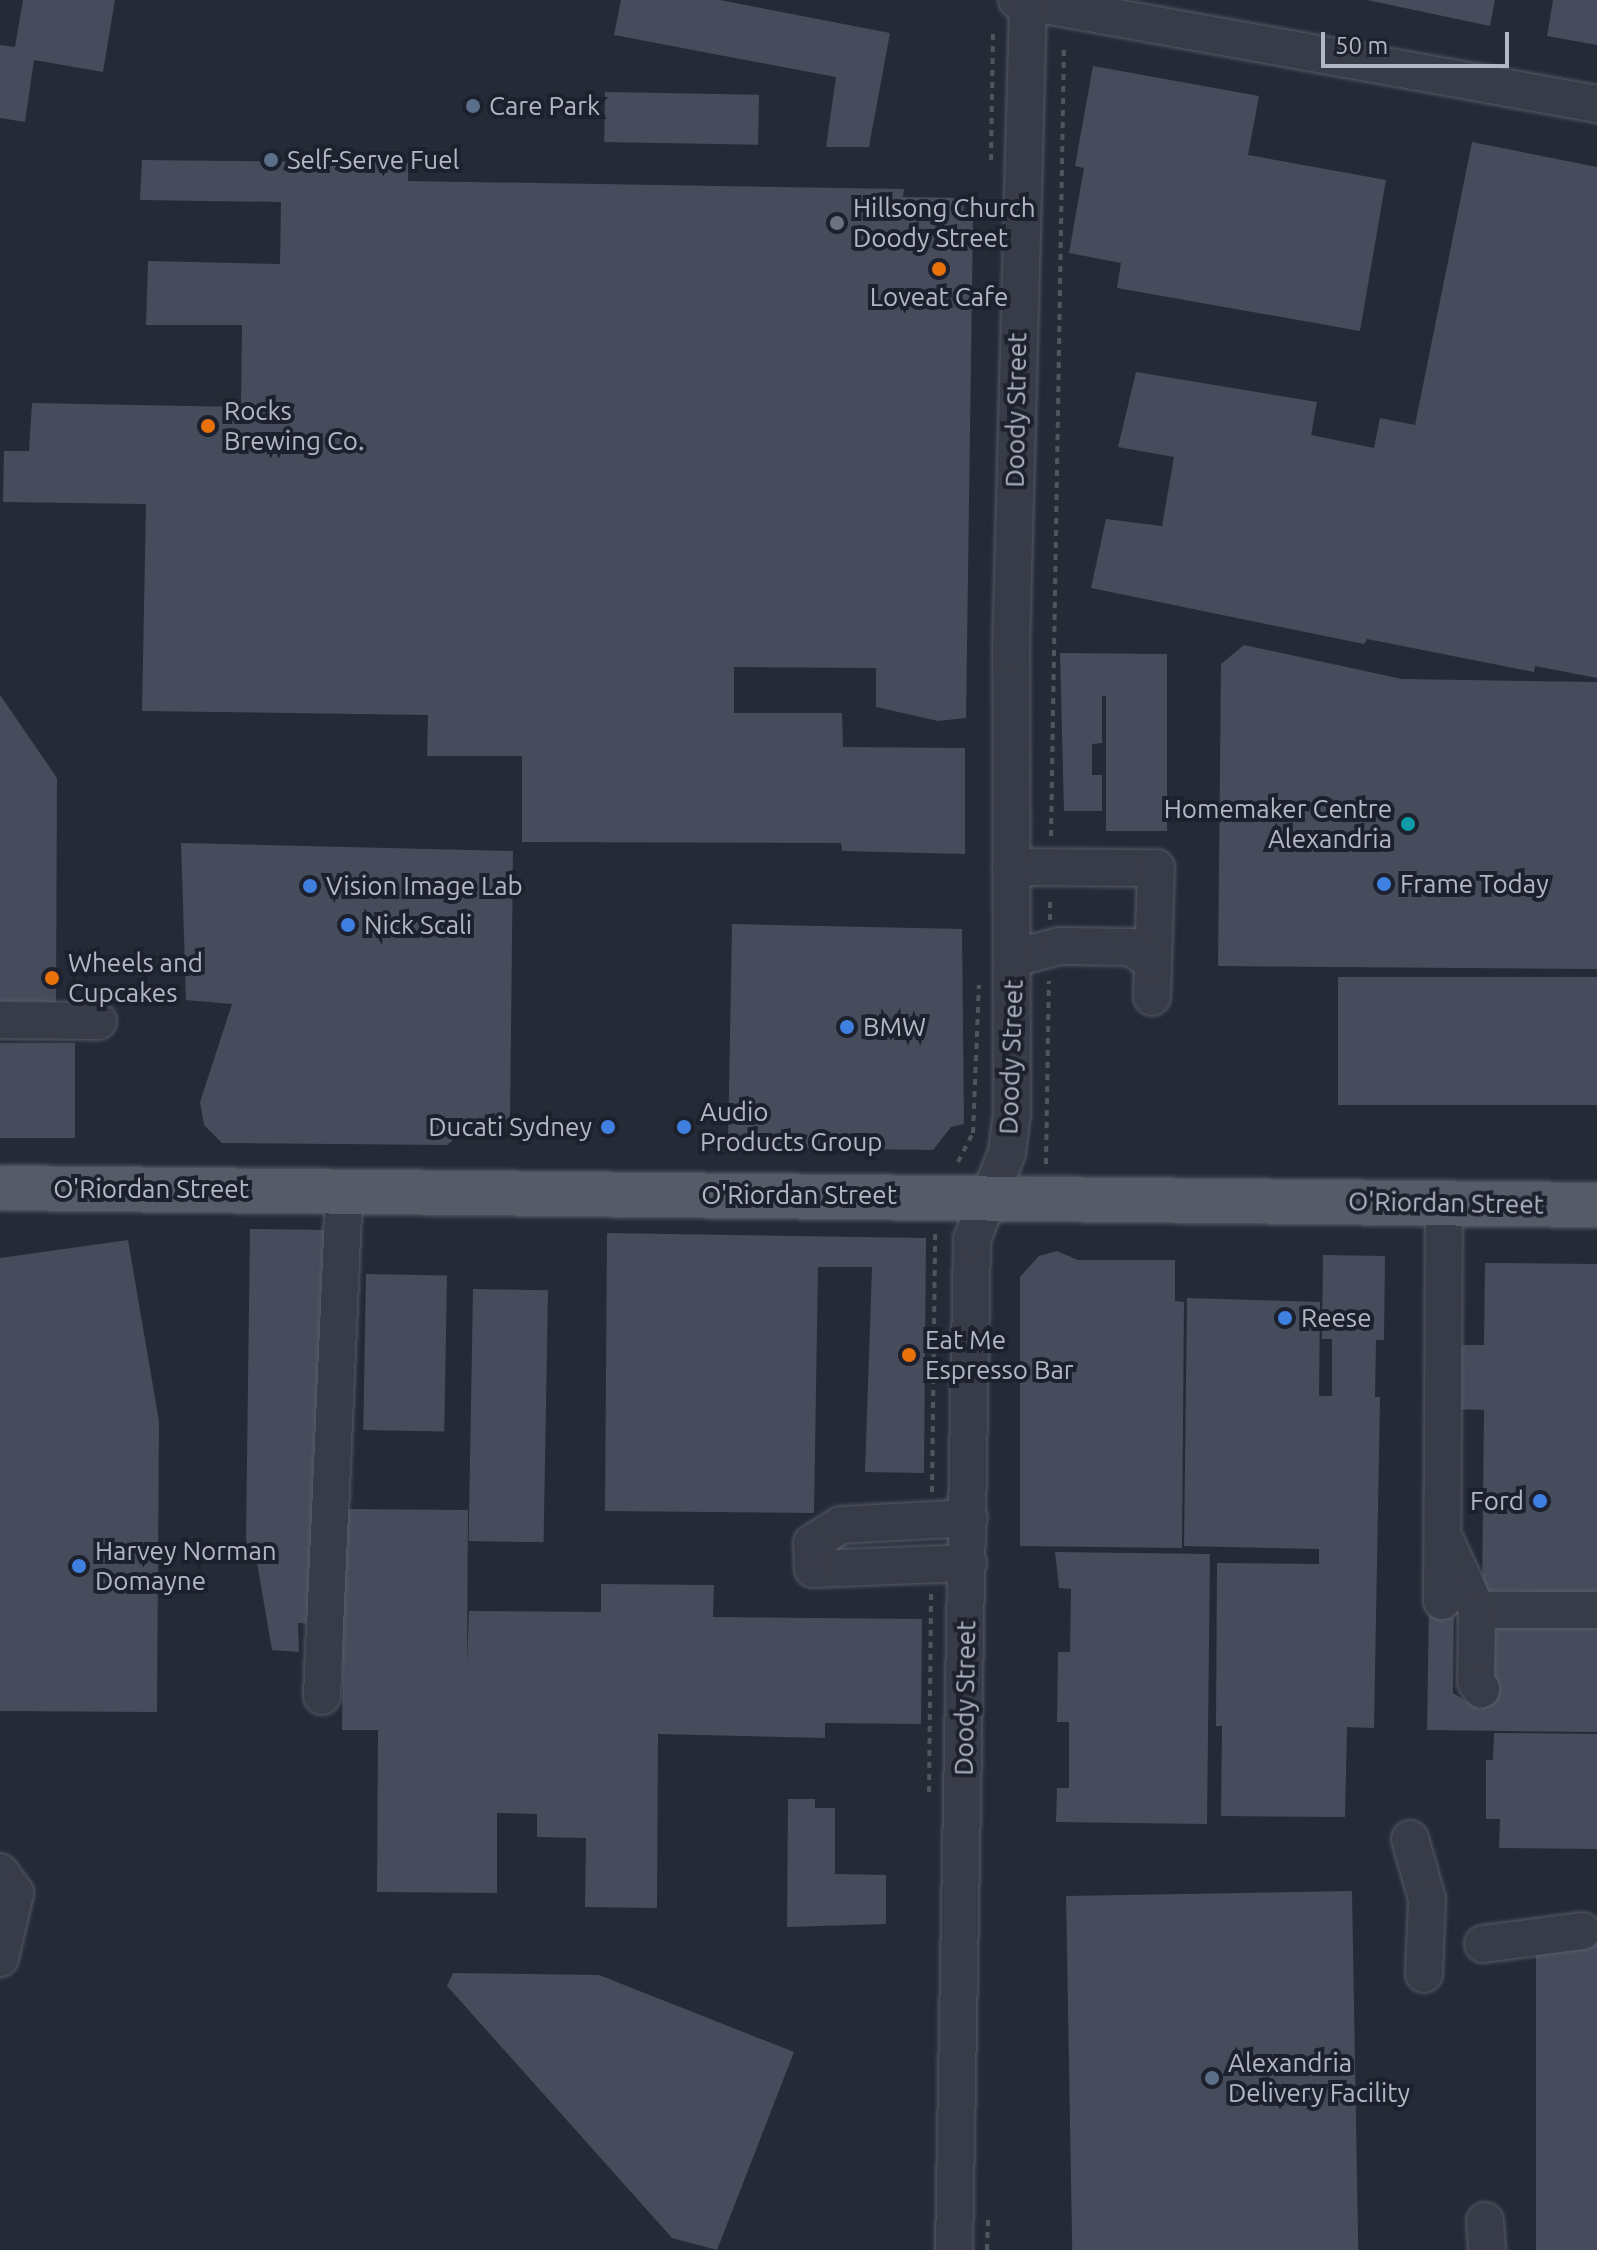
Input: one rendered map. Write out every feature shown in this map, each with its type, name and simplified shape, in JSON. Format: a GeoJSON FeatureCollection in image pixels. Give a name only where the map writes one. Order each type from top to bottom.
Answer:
{"type":"FeatureCollection","features":[{"type":"Feature","properties":{"kind":"main road","name":"O'Riordan Street"},"geometry":{"type":"LineString","coordinates":[[0,1188],[989,1196],[1597,1205]]}},
{"type":"Feature","properties":{"kind":"street"},"geometry":{"type":"LineString","coordinates":[[1022,1],[1167,13],[1597,104]]}},
{"type":"Feature","properties":{"kind":"street","name":"Doody Street"},"geometry":{"type":"LineString","coordinates":[[954,2250],[972,1239],[1007,1153],[1012,1115],[1011,867],[1022,1]]}},
{"type":"Feature","properties":{"kind":"street"},"geometry":{"type":"LineString","coordinates":[[1011,867],[1156,868],[1152,997]]}},
{"type":"Feature","properties":{"kind":"street"},"geometry":{"type":"LineString","coordinates":[[1013,958],[1050,959],[1131,970],[1152,961]]}},
{"type":"Feature","properties":{"kind":"street"},"geometry":{"type":"LineString","coordinates":[[0,1020],[98,1021]]}},
{"type":"Feature","properties":{"kind":"street"},"geometry":{"type":"LineString","coordinates":[[322,1696],[344,1190]]}},
{"type":"Feature","properties":{"kind":"street"},"geometry":{"type":"LineString","coordinates":[[1442,1601],[1444,1204]]}},
{"type":"Feature","properties":{"kind":"street"},"geometry":{"type":"LineString","coordinates":[[968,1563],[813,1569],[812,1543],[841,1525],[969,1518]]}},
{"type":"Feature","properties":{"kind":"street"},"geometry":{"type":"LineString","coordinates":[[1442,1533],[1477,1610],[1476,1682],[1481,1689]]}},
{"type":"Feature","properties":{"kind":"street"},"geometry":{"type":"LineString","coordinates":[[1477,1610],[1597,1610]]}},
{"type":"Feature","properties":{"kind":"street"},"geometry":{"type":"LineString","coordinates":[[1410,1839],[1427,1899],[1424,1960],[1483,1952],[1582,1931]]}},
{"type":"Feature","properties":{"kind":"street"},"geometry":{"type":"LineString","coordinates":[[0,1872],[15,1893],[0,1958]]}},
{"type":"Feature","properties":{"kind":"path","name":"Doody Street"},"geometry":{"type":"LineString","coordinates":[[1046,1164],[1064,47]]}},
{"type":"Feature","properties":{"kind":"path"},"geometry":{"type":"LineString","coordinates":[[932,1520],[935,1229]]}},
{"type":"Feature","properties":{"kind":"path","name":"Doody Street"},"geometry":{"type":"LineString","coordinates":[[929,1798],[931,1564]]}},
{"type":"Feature","properties":{"kind":"building"},"geometry":{"type":"Polygon","coordinates":[[[23,0],[115,0],[103,72],[34,60],[25,122],[0,118],[0,45],[15,47],[23,0]]]}},
{"type":"Feature","properties":{"kind":"building"},"geometry":{"type":"Polygon","coordinates":[[[621,0],[720,0],[890,33],[869,147],[826,147],[836,77],[614,35],[621,0]]]}},
{"type":"Feature","properties":{"kind":"building"},"geometry":{"type":"Polygon","coordinates":[[[1367,0],[1495,0],[1490,26],[1367,0]]]}},
{"type":"Feature","properties":{"kind":"building"},"geometry":{"type":"Polygon","coordinates":[[[1553,0],[1597,0],[1597,45],[1547,36],[1553,0]]]}},
{"type":"Feature","properties":{"kind":"building"},"geometry":{"type":"Polygon","coordinates":[[[1093,66],[1259,96],[1248,155],[1386,180],[1360,331],[1117,288],[1121,263],[1069,253],[1084,168],[1075,166],[1093,66]]]}},
{"type":"Feature","properties":{"kind":"building"},"geometry":{"type":"Polygon","coordinates":[[[605,92],[759,95],[758,145],[604,142],[605,92]]]}},
{"type":"Feature","properties":{"kind":"building"},"geometry":{"type":"Polygon","coordinates":[[[1472,142],[1597,167],[1597,678],[1535,666],[1534,672],[1367,639],[1364,644],[1091,588],[1106,519],[1162,526],[1174,457],[1118,447],[1136,372],[1317,402],[1311,435],[1374,448],[1380,418],[1415,425],[1472,142]]]}},
{"type":"Feature","properties":{"kind":"building"},"geometry":{"type":"Polygon","coordinates":[[[142,160],[408,163],[408,181],[904,189],[903,197],[964,198],[963,219],[973,218],[966,718],[938,721],[876,707],[876,668],[734,667],[734,713],[842,713],[843,747],[965,748],[965,854],[842,851],[841,843],[522,842],[522,756],[427,756],[428,715],[142,711],[146,504],[3,502],[4,451],[29,451],[32,403],[241,407],[242,325],[146,325],[148,261],[280,264],[281,202],[140,200],[142,160]]]}},
{"type":"Feature","properties":{"kind":"building","name":"Homemaker Centre Alexandria"},"geometry":{"type":"Polygon","coordinates":[[[1244,645],[1402,679],[1597,682],[1597,969],[1218,966],[1221,664],[1244,645]]]}},
{"type":"Feature","properties":{"kind":"building"},"geometry":{"type":"Polygon","coordinates":[[[1060,653],[1167,654],[1167,831],[1106,831],[1106,696],[1102,696],[1102,743],[1092,744],[1092,775],[1102,775],[1102,811],[1064,811],[1060,653]]]}},
{"type":"Feature","properties":{"kind":"building"},"geometry":{"type":"Polygon","coordinates":[[[0,695],[57,778],[56,1002],[0,1001],[0,695]]]}},
{"type":"Feature","properties":{"kind":"building","name":"Nick Scali"},"geometry":{"type":"Polygon","coordinates":[[[181,843],[513,851],[510,1119],[479,1119],[447,1145],[222,1143],[204,1125],[200,1102],[232,1004],[186,1000],[181,843]]]}},
{"type":"Feature","properties":{"kind":"building","name":"BMW"},"geometry":{"type":"Polygon","coordinates":[[[732,924],[962,929],[964,1124],[951,1127],[933,1150],[728,1147],[732,924]]]}},
{"type":"Feature","properties":{"kind":"building"},"geometry":{"type":"Polygon","coordinates":[[[1338,977],[1597,977],[1597,1105],[1338,1105],[1338,977]]]}},
{"type":"Feature","properties":{"kind":"building"},"geometry":{"type":"Polygon","coordinates":[[[0,1043],[75,1043],[75,1138],[0,1138],[0,1043]]]}},
{"type":"Feature","properties":{"kind":"building"},"geometry":{"type":"Polygon","coordinates":[[[250,1229],[329,1230],[318,1624],[298,1623],[299,1652],[272,1650],[257,1563],[251,1563],[246,1539],[250,1229]]]}},
{"type":"Feature","properties":{"kind":"building"},"geometry":{"type":"Polygon","coordinates":[[[607,1233],[926,1238],[924,1473],[865,1472],[872,1267],[818,1267],[814,1513],[605,1511],[607,1233]]]}},
{"type":"Feature","properties":{"kind":"building","name":"Harvey Norman Domayne"},"geometry":{"type":"Polygon","coordinates":[[[128,1240],[159,1421],[157,1712],[0,1711],[0,1258],[128,1240]]]}},
{"type":"Feature","properties":{"kind":"building"},"geometry":{"type":"Polygon","coordinates":[[[1057,1251],[1078,1260],[1175,1260],[1175,1301],[1184,1302],[1182,1548],[1020,1546],[1020,1277],[1039,1256],[1057,1251]]]}},
{"type":"Feature","properties":{"kind":"building"},"geometry":{"type":"Polygon","coordinates":[[[1323,1255],[1385,1256],[1384,1340],[1376,1340],[1375,1397],[1380,1397],[1374,1728],[1347,1727],[1345,1817],[1221,1816],[1222,1726],[1216,1726],[1217,1563],[1319,1564],[1319,1549],[1184,1546],[1187,1298],[1320,1302],[1319,1396],[1332,1396],[1332,1339],[1322,1339],[1323,1255]]]}},
{"type":"Feature","properties":{"kind":"building","name":"Ford"},"geometry":{"type":"Polygon","coordinates":[[[1485,1263],[1597,1264],[1597,1593],[1482,1591],[1484,1410],[1456,1409],[1457,1345],[1484,1345],[1485,1263]]]}},
{"type":"Feature","properties":{"kind":"building"},"geometry":{"type":"Polygon","coordinates":[[[366,1274],[447,1275],[444,1431],[363,1430],[366,1274]]]}},
{"type":"Feature","properties":{"kind":"building"},"geometry":{"type":"Polygon","coordinates":[[[473,1289],[548,1290],[544,1542],[469,1541],[473,1289]]]}},
{"type":"Feature","properties":{"kind":"building"},"geometry":{"type":"Polygon","coordinates":[[[344,1509],[468,1510],[467,1665],[469,1611],[601,1612],[601,1584],[714,1585],[713,1617],[922,1619],[921,1724],[825,1723],[825,1738],[658,1734],[657,1908],[585,1907],[586,1838],[537,1837],[537,1814],[497,1813],[497,1893],[377,1892],[378,1730],[342,1730],[344,1509]]]}},
{"type":"Feature","properties":{"kind":"building"},"geometry":{"type":"Polygon","coordinates":[[[1055,1552],[1210,1554],[1207,1824],[1056,1822],[1057,1788],[1069,1788],[1069,1722],[1057,1722],[1058,1652],[1070,1652],[1071,1589],[1059,1588],[1055,1552]]]}},
{"type":"Feature","properties":{"kind":"building"},"geometry":{"type":"Polygon","coordinates":[[[1429,1601],[1454,1601],[1453,1693],[1481,1710],[1482,1627],[1597,1627],[1597,1732],[1427,1730],[1429,1601]]]}},
{"type":"Feature","properties":{"kind":"building"},"geometry":{"type":"Polygon","coordinates":[[[1494,1733],[1597,1734],[1597,1849],[1499,1848],[1500,1819],[1486,1819],[1486,1760],[1493,1760],[1494,1733]]]}},
{"type":"Feature","properties":{"kind":"building"},"geometry":{"type":"Polygon","coordinates":[[[788,1799],[815,1799],[815,1808],[835,1808],[835,1874],[886,1875],[886,1924],[787,1927],[788,1799]]]}},
{"type":"Feature","properties":{"kind":"building","name":"Alexandria Delivery Facility"},"geometry":{"type":"Polygon","coordinates":[[[1352,1891],[1358,2250],[1072,2250],[1066,1896],[1352,1891]]]}},
{"type":"Feature","properties":{"kind":"building"},"geometry":{"type":"Polygon","coordinates":[[[1536,1939],[1597,1939],[1597,2250],[1536,2250],[1536,1939]]]}},
{"type":"Feature","properties":{"kind":"building"},"geometry":{"type":"Polygon","coordinates":[[[453,1973],[599,1975],[794,2052],[717,2250],[672,2238],[447,1986],[453,1973]]]}},
{"type":"Feature","properties":{"kind":"place","name":"Care Park"},"geometry":{"type":"Point","coordinates":[473,106]}},
{"type":"Feature","properties":{"kind":"place","name":"Self-Serve Fuel"},"geometry":{"type":"Point","coordinates":[271,160]}},
{"type":"Feature","properties":{"kind":"place","name":"Hillsong Church Doody Street"},"geometry":{"type":"Point","coordinates":[837,223]}},
{"type":"Feature","properties":{"kind":"place","name":"Loveat Cafe"},"geometry":{"type":"Point","coordinates":[939,269]}},
{"type":"Feature","properties":{"kind":"place","name":"Rocks Brewing Co."},"geometry":{"type":"Point","coordinates":[208,426]}},
{"type":"Feature","properties":{"kind":"place","name":"Homemaker Centre Alexandria"},"geometry":{"type":"Point","coordinates":[1408,824]}},
{"type":"Feature","properties":{"kind":"place","name":"Frame Today"},"geometry":{"type":"Point","coordinates":[1384,884]}},
{"type":"Feature","properties":{"kind":"place","name":"Vision Image Lab"},"geometry":{"type":"Point","coordinates":[310,886]}},
{"type":"Feature","properties":{"kind":"place","name":"Nick Scali"},"geometry":{"type":"Point","coordinates":[348,925]}},
{"type":"Feature","properties":{"kind":"place","name":"Wheels and Cupcakes"},"geometry":{"type":"Point","coordinates":[52,978]}},
{"type":"Feature","properties":{"kind":"place","name":"BMW"},"geometry":{"type":"Point","coordinates":[847,1027]}},
{"type":"Feature","properties":{"kind":"place","name":"Ducati Sydney"},"geometry":{"type":"Point","coordinates":[608,1127]}},
{"type":"Feature","properties":{"kind":"place","name":"Audio Products Group"},"geometry":{"type":"Point","coordinates":[684,1127]}},
{"type":"Feature","properties":{"kind":"place","name":"Reese"},"geometry":{"type":"Point","coordinates":[1285,1318]}},
{"type":"Feature","properties":{"kind":"place","name":"Eat Me Espresso Bar"},"geometry":{"type":"Point","coordinates":[909,1355]}},
{"type":"Feature","properties":{"kind":"place","name":"Ford"},"geometry":{"type":"Point","coordinates":[1540,1501]}},
{"type":"Feature","properties":{"kind":"place","name":"Harvey Norman Domayne"},"geometry":{"type":"Point","coordinates":[79,1566]}},
{"type":"Feature","properties":{"kind":"place","name":"Alexandria Delivery Facility"},"geometry":{"type":"Point","coordinates":[1212,2078]}}]}
